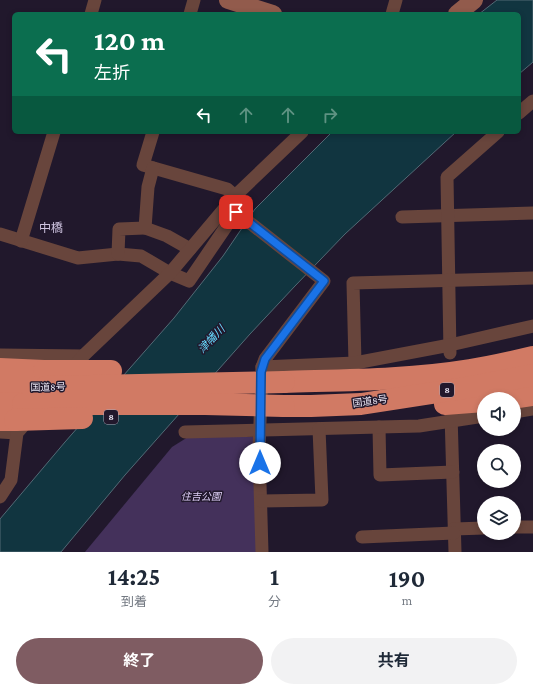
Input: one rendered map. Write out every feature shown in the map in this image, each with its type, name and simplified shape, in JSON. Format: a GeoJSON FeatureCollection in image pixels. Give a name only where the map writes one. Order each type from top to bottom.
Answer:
{"type":"FeatureCollection","features":[{"type":"Feature","properties":{"kind":"highway","name":"8"},"geometry":{"type":"LineString","coordinates":[[371,380],[381,374],[433,366],[533,342]]}},
{"type":"Feature","properties":{"kind":"highway","name":"国道8号"},"geometry":{"type":"LineString","coordinates":[[0,387],[45,379],[216,383],[371,380],[470,370],[533,358]]}},
{"type":"Feature","properties":{"kind":"highway"},"geometry":{"type":"LineString","coordinates":[[0,369],[45,379]]}},
{"type":"Feature","properties":{"kind":"highway","name":"国道8号"},"geometry":{"type":"LineString","coordinates":[[0,403],[11,422],[172,415],[189,412],[205,404],[284,406],[362,404],[471,387],[533,375]]}},
{"type":"Feature","properties":{"kind":"highway"},"geometry":{"type":"LineString","coordinates":[[521,397],[533,395]]}},
{"type":"Feature","properties":{"kind":"highway","name":"8"},"geometry":{"type":"LineString","coordinates":[[362,404],[381,410],[477,402]]}},
{"type":"Feature","properties":{"kind":"street"},"geometry":{"type":"LineString","coordinates":[[92,12],[95,0]]}},
{"type":"Feature","properties":{"kind":"street"},"geometry":{"type":"LineString","coordinates":[[191,12],[194,0]]}},
{"type":"Feature","properties":{"kind":"street"},"geometry":{"type":"LineString","coordinates":[[228,0],[267,12]]}},
{"type":"Feature","properties":{"kind":"street"},"geometry":{"type":"LineString","coordinates":[[393,12],[396,0]]}},
{"type":"Feature","properties":{"kind":"street"},"geometry":{"type":"LineString","coordinates":[[460,12],[474,0]]}},
{"type":"Feature","properties":{"kind":"street"},"geometry":{"type":"LineString","coordinates":[[521,111],[533,101]]}},
{"type":"Feature","properties":{"kind":"street"},"geometry":{"type":"LineString","coordinates":[[21,240],[53,134]]}},
{"type":"Feature","properties":{"kind":"street"},"geometry":{"type":"LineString","coordinates":[[152,134],[143,165],[228,189],[235,196]]}},
{"type":"Feature","properties":{"kind":"street"},"geometry":{"type":"LineString","coordinates":[[0,497],[11,480],[11,422],[170,273],[235,196],[300,134]]}},
{"type":"Feature","properties":{"kind":"street"},"geometry":{"type":"LineString","coordinates":[[450,349],[447,177],[496,134]]}},
{"type":"Feature","properties":{"kind":"street"},"geometry":{"type":"LineString","coordinates":[[145,228],[148,187],[153,168]]}},
{"type":"Feature","properties":{"kind":"street"},"geometry":{"type":"LineString","coordinates":[[0,234],[78,258],[118,254],[141,256],[170,273],[188,281],[236,212],[324,281],[265,359],[262,367],[259,450],[262,552]]}},
{"type":"Feature","properties":{"kind":"street"},"geometry":{"type":"LineString","coordinates":[[402,217],[533,213]]}},
{"type":"Feature","properties":{"kind":"street"},"geometry":{"type":"LineString","coordinates":[[118,254],[119,229],[145,228],[167,236],[190,249]]}},
{"type":"Feature","properties":{"kind":"street"},"geometry":{"type":"LineString","coordinates":[[355,363],[353,283],[448,279],[533,278]]}},
{"type":"Feature","properties":{"kind":"street"},"geometry":{"type":"LineString","coordinates":[[262,367],[355,363],[450,349],[533,326]]}},
{"type":"Feature","properties":{"kind":"street"},"geometry":{"type":"LineString","coordinates":[[0,355],[83,356]]}},
{"type":"Feature","properties":{"kind":"street"},"geometry":{"type":"LineString","coordinates":[[521,411],[533,409]]}},
{"type":"Feature","properties":{"kind":"street"},"geometry":{"type":"LineString","coordinates":[[185,432],[419,426],[451,416],[477,416]]}},
{"type":"Feature","properties":{"kind":"street"},"geometry":{"type":"LineString","coordinates":[[451,416],[455,552]]}},
{"type":"Feature","properties":{"kind":"street"},"geometry":{"type":"LineString","coordinates":[[379,427],[380,476],[453,472]]}},
{"type":"Feature","properties":{"kind":"street"},"geometry":{"type":"LineString","coordinates":[[261,501],[322,500],[319,429]]}},
{"type":"Feature","properties":{"kind":"street"},"geometry":{"type":"LineString","coordinates":[[521,527],[533,527]]}},
{"type":"Feature","properties":{"kind":"street"},"geometry":{"type":"LineString","coordinates":[[362,537],[477,529]]}},
{"type":"Feature","properties":{"kind":"green space","name":"住吉公園"},"geometry":{"type":"Polygon","coordinates":[[[188,437],[255,437],[257,552],[85,552],[172,447],[188,437]]]}},
{"type":"Feature","properties":{"kind":"water"},"geometry":{"type":"Polygon","coordinates":[[[497,0],[533,0],[533,62],[521,72],[521,12],[482,12],[497,0]]]}},
{"type":"Feature","properties":{"kind":"water","name":"津幡川"},"geometry":{"type":"Polygon","coordinates":[[[330,134],[454,134],[345,234],[295,286],[250,334],[125,475],[61,552],[0,552],[0,519],[65,442],[174,318],[223,256],[255,209],[330,134]]]}},
{"type":"Feature","properties":{"kind":"district","name":"中橋"},"geometry":{"type":"Point","coordinates":[51,228]}},
{"type":"Feature","properties":{"kind":"route"},"geometry":{"type":"LineString","coordinates":[[236,212],[324,281],[302,308],[265,359],[262,367],[259,450],[260,463]]}}]}
